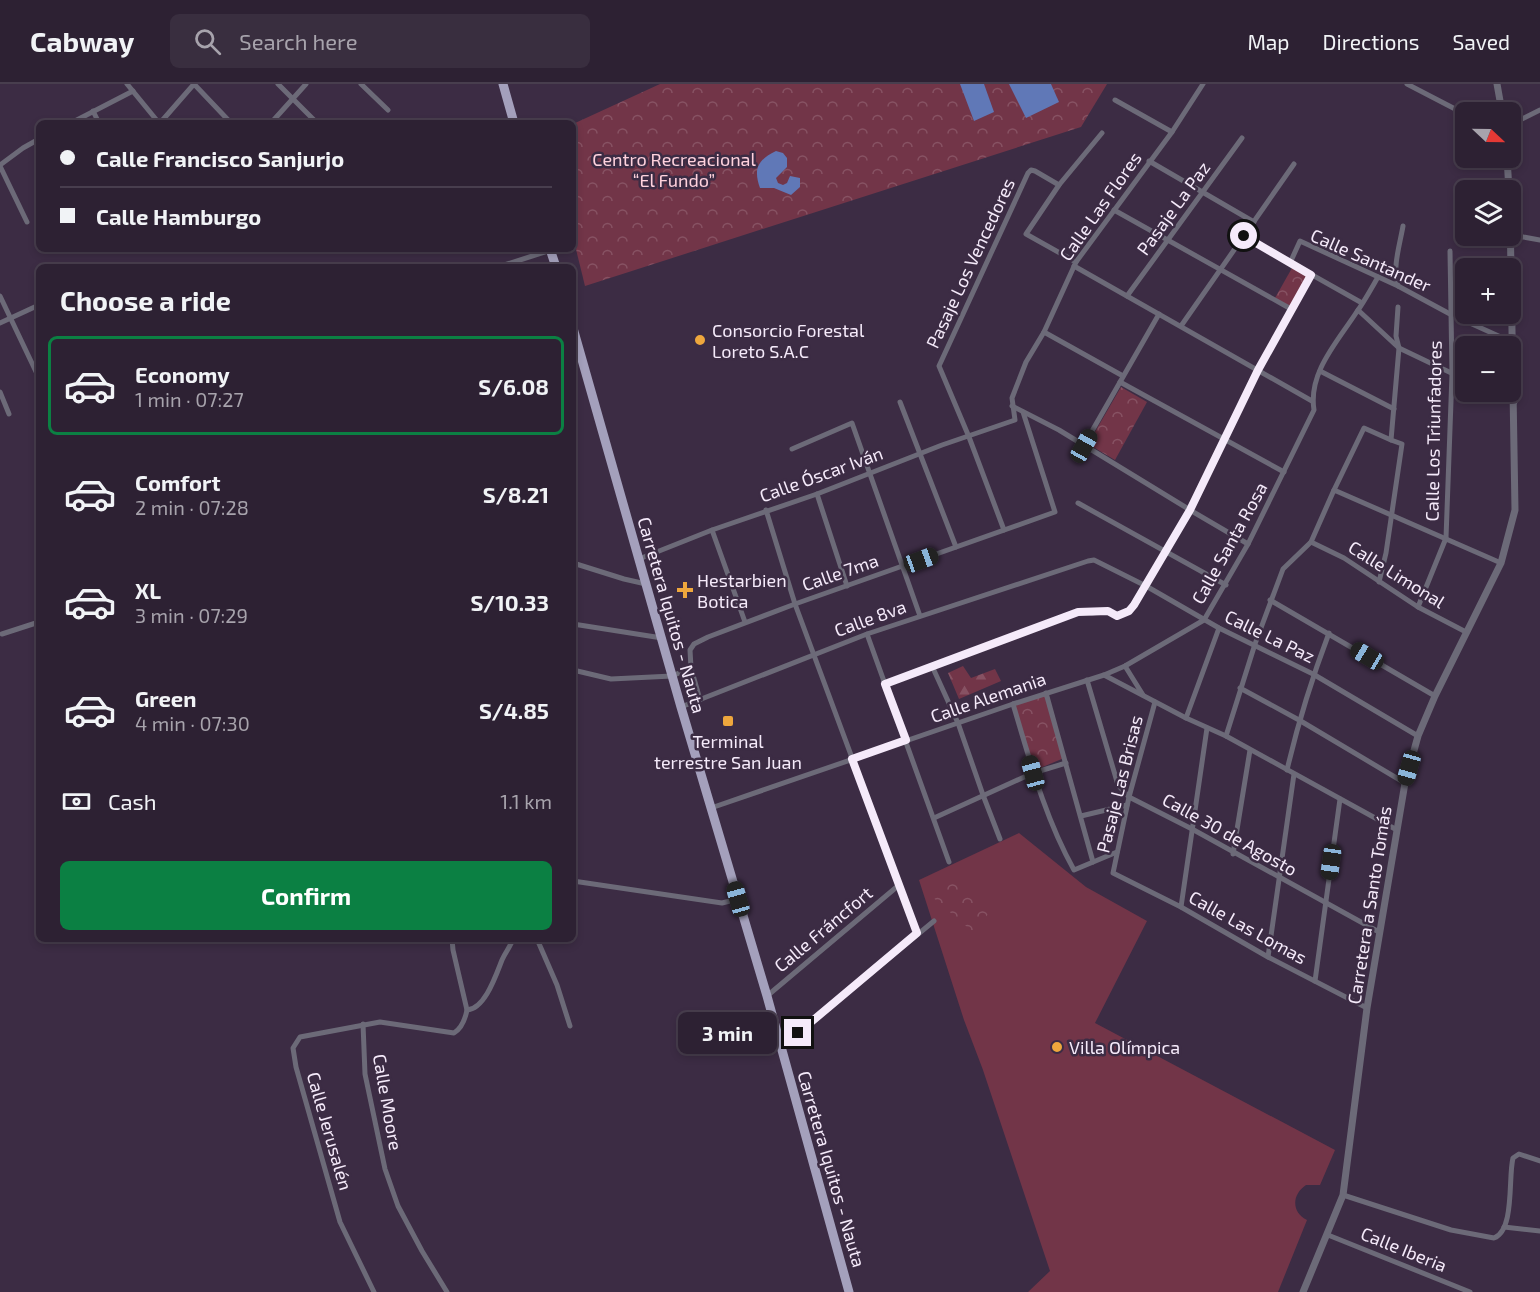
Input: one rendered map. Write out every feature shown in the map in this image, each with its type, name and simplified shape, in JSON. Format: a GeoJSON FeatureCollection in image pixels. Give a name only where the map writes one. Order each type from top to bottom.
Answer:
{"type":"FeatureCollection","features":[{"type":"Feature","properties":{"kind":"main road"},"geometry":{"type":"LineString","coordinates":[[503,84],[513,120]]}},
{"type":"Feature","properties":{"kind":"main road","name":"Carretera Iquitos - Nauta"},"geometry":{"type":"LineString","coordinates":[[576,338],[781,1047],[849,1292]]}},
{"type":"Feature","properties":{"kind":"street"},"geometry":{"type":"LineString","coordinates":[[127,84],[157,120]]}},
{"type":"Feature","properties":{"kind":"street"},"geometry":{"type":"LineString","coordinates":[[162,120],[194,84],[228,120]]}},
{"type":"Feature","properties":{"kind":"street"},"geometry":{"type":"LineString","coordinates":[[278,84],[314,120]]}},
{"type":"Feature","properties":{"kind":"street"},"geometry":{"type":"LineString","coordinates":[[274,120],[306,84]]}},
{"type":"Feature","properties":{"kind":"street"},"geometry":{"type":"LineString","coordinates":[[361,84],[388,110]]}},
{"type":"Feature","properties":{"kind":"street","name":"Calle Las Flores"},"geometry":{"type":"LineString","coordinates":[[1015,420],[1012,398],[1026,362],[1044,332],[1075,264],[1172,132],[1203,84]]}},
{"type":"Feature","properties":{"kind":"street"},"geometry":{"type":"LineString","coordinates":[[1407,84],[1455,109]]}},
{"type":"Feature","properties":{"kind":"street"},"geometry":{"type":"LineString","coordinates":[[1497,84],[1500,102]]}},
{"type":"Feature","properties":{"kind":"street"},"geometry":{"type":"LineString","coordinates":[[76,120],[133,91]]}},
{"type":"Feature","properties":{"kind":"street"},"geometry":{"type":"LineString","coordinates":[[1115,100],[1172,132]]}},
{"type":"Feature","properties":{"kind":"street"},"geometry":{"type":"LineString","coordinates":[[1521,120],[1540,110]]}},
{"type":"Feature","properties":{"kind":"street"},"geometry":{"type":"LineString","coordinates":[[93,111],[98,120]]}},
{"type":"Feature","properties":{"kind":"street"},"geometry":{"type":"LineString","coordinates":[[1102,134],[1059,185],[1026,234],[1127,296],[1312,401]]}},
{"type":"Feature","properties":{"kind":"street","name":"Pasaje La Paz"},"geometry":{"type":"LineString","coordinates":[[1127,296],[1242,138]]}},
{"type":"Feature","properties":{"kind":"street"},"geometry":{"type":"LineString","coordinates":[[27,222],[0,165],[36,141]]}},
{"type":"Feature","properties":{"kind":"street"},"geometry":{"type":"LineString","coordinates":[[1149,161],[1254,222]]}},
{"type":"Feature","properties":{"kind":"street"},"geometry":{"type":"LineString","coordinates":[[1181,326],[1294,164]]}},
{"type":"Feature","properties":{"kind":"street","name":"Pasaje Los Vencedores"},"geometry":{"type":"LineString","coordinates":[[969,437],[939,366],[1028,174],[1031,170],[1035,171],[1059,185]]}},
{"type":"Feature","properties":{"kind":"street"},"geometry":{"type":"LineString","coordinates":[[1114,210],[1291,309]]}},
{"type":"Feature","properties":{"kind":"street"},"geometry":{"type":"LineString","coordinates":[[1398,286],[1396,270],[1403,226]]}},
{"type":"Feature","properties":{"kind":"street"},"geometry":{"type":"LineString","coordinates":[[1244,236],[1362,303]]}},
{"type":"Feature","properties":{"kind":"street"},"geometry":{"type":"LineString","coordinates":[[1521,237],[1540,240]]}},
{"type":"Feature","properties":{"kind":"street","name":"Calle Santander"},"geometry":{"type":"LineString","coordinates":[[1290,262],[1300,241],[1499,336]]}},
{"type":"Feature","properties":{"kind":"street","name":"Carretera a Santo Tomás"},"geometry":{"type":"LineString","coordinates":[[1512,246],[1514,336]]}},
{"type":"Feature","properties":{"kind":"street","name":"Calle Los Triunfadores"},"geometry":{"type":"LineString","coordinates":[[1418,607],[1446,538],[1452,374],[1450,251]]}},
{"type":"Feature","properties":{"kind":"street"},"geometry":{"type":"LineString","coordinates":[[507,264],[542,252]]}},
{"type":"Feature","properties":{"kind":"street"},"geometry":{"type":"LineString","coordinates":[[885,684],[1083,611],[1092,613],[1108,611],[1117,616],[1123,616],[1134,605],[1167,552],[1258,370],[1311,275]]}},
{"type":"Feature","properties":{"kind":"street","name":"Calle Santa Rosa"},"geometry":{"type":"LineString","coordinates":[[1104,675],[1125,666],[1204,620],[1248,544],[1314,410],[1312,401],[1324,359],[1378,277]]}},
{"type":"Feature","properties":{"kind":"street"},"geometry":{"type":"LineString","coordinates":[[0,296],[36,372]]}},
{"type":"Feature","properties":{"kind":"street"},"geometry":{"type":"LineString","coordinates":[[0,323],[36,306]]}},
{"type":"Feature","properties":{"kind":"street"},"geometry":{"type":"LineString","coordinates":[[1391,440],[1400,348],[1396,336],[1398,307]]}},
{"type":"Feature","properties":{"kind":"street"},"geometry":{"type":"LineString","coordinates":[[1358,310],[1400,348],[1455,375]]}},
{"type":"Feature","properties":{"kind":"street"},"geometry":{"type":"LineString","coordinates":[[1084,446],[1159,314]]}},
{"type":"Feature","properties":{"kind":"street"},"geometry":{"type":"LineString","coordinates":[[1044,332],[1124,376]]}},
{"type":"Feature","properties":{"kind":"street"},"geometry":{"type":"LineString","coordinates":[[1320,371],[1394,410]]}},
{"type":"Feature","properties":{"kind":"street"},"geometry":{"type":"LineString","coordinates":[[1120,382],[1284,472]]}},
{"type":"Feature","properties":{"kind":"street"},"geometry":{"type":"LineString","coordinates":[[0,392],[9,414]]}},
{"type":"Feature","properties":{"kind":"street"},"geometry":{"type":"LineString","coordinates":[[900,402],[956,547]]}},
{"type":"Feature","properties":{"kind":"street","name":"Carretera a Santo Tomás"},"geometry":{"type":"LineString","coordinates":[[1303,1292],[1343,1195],[1367,1008],[1405,783],[1418,736],[1435,696],[1501,563],[1515,510],[1515,402]]}},
{"type":"Feature","properties":{"kind":"street"},"geometry":{"type":"LineString","coordinates":[[1012,406],[1059,430],[1248,544]]}},
{"type":"Feature","properties":{"kind":"street","name":"Calle 7ma"},"geometry":{"type":"LineString","coordinates":[[691,668],[690,650],[694,644],[708,636],[1055,512],[1023,412]]}},
{"type":"Feature","properties":{"kind":"street","name":"Calle Óscar Iván"},"geometry":{"type":"LineString","coordinates":[[639,559],[766,510],[817,494],[921,453],[1015,420]]}},
{"type":"Feature","properties":{"kind":"street"},"geometry":{"type":"LineString","coordinates":[[792,449],[852,423],[920,616]]}},
{"type":"Feature","properties":{"kind":"street"},"geometry":{"type":"LineString","coordinates":[[1226,736],[1270,600],[1283,569],[1311,542],[1364,428],[1402,444],[1386,553],[1379,582]]}},
{"type":"Feature","properties":{"kind":"street"},"geometry":{"type":"LineString","coordinates":[[969,437],[1004,531]]}},
{"type":"Feature","properties":{"kind":"street"},"geometry":{"type":"LineString","coordinates":[[1334,490],[1501,563]]}},
{"type":"Feature","properties":{"kind":"street"},"geometry":{"type":"LineString","coordinates":[[817,494],[847,586]]}},
{"type":"Feature","properties":{"kind":"street"},"geometry":{"type":"LineString","coordinates":[[1078,503],[1226,585]]}},
{"type":"Feature","properties":{"kind":"street"},"geometry":{"type":"LineString","coordinates":[[766,510],[795,604],[917,933]]}},
{"type":"Feature","properties":{"kind":"street"},"geometry":{"type":"LineString","coordinates":[[712,530],[745,622]]}},
{"type":"Feature","properties":{"kind":"street","name":"Calle Limonal"},"geometry":{"type":"LineString","coordinates":[[1311,542],[1344,558],[1418,607],[1467,632]]}},
{"type":"Feature","properties":{"kind":"street","name":"Calle La Paz"},"geometry":{"type":"LineString","coordinates":[[1072,567],[1094,560],[1146,586],[1219,628],[1313,674],[1418,736]]}},
{"type":"Feature","properties":{"kind":"street"},"geometry":{"type":"LineString","coordinates":[[576,564],[647,584]]}},
{"type":"Feature","properties":{"kind":"street","name":"Calle 8va"},"geometry":{"type":"LineString","coordinates":[[681,707],[867,634],[1072,567]]}},
{"type":"Feature","properties":{"kind":"street"},"geometry":{"type":"LineString","coordinates":[[1270,600],[1435,696]]}},
{"type":"Feature","properties":{"kind":"street"},"geometry":{"type":"LineString","coordinates":[[2,634],[36,623]]}},
{"type":"Feature","properties":{"kind":"street"},"geometry":{"type":"LineString","coordinates":[[576,624],[662,638]]}},
{"type":"Feature","properties":{"kind":"street"},"geometry":{"type":"LineString","coordinates":[[1186,718],[1219,628]]}},
{"type":"Feature","properties":{"kind":"street"},"geometry":{"type":"LineString","coordinates":[[1287,770],[1313,674],[1329,633]]}},
{"type":"Feature","properties":{"kind":"street"},"geometry":{"type":"LineString","coordinates":[[867,634],[950,862]]}},
{"type":"Feature","properties":{"kind":"street"},"geometry":{"type":"LineString","coordinates":[[932,666],[958,723],[1000,838]]}},
{"type":"Feature","properties":{"kind":"street"},"geometry":{"type":"LineString","coordinates":[[1125,666],[1144,696]]}},
{"type":"Feature","properties":{"kind":"street"},"geometry":{"type":"LineString","coordinates":[[576,671],[611,679],[672,676],[691,668],[700,700]]}},
{"type":"Feature","properties":{"kind":"street"},"geometry":{"type":"LineString","coordinates":[[1104,675],[1226,736],[1397,830]]}},
{"type":"Feature","properties":{"kind":"street","name":"Calle Alemania"},"geometry":{"type":"LineString","coordinates":[[711,808],[906,740],[1104,675]]}},
{"type":"Feature","properties":{"kind":"street"},"geometry":{"type":"LineString","coordinates":[[1087,680],[1118,785],[1129,797]]}},
{"type":"Feature","properties":{"kind":"street"},"geometry":{"type":"LineString","coordinates":[[1240,688],[1405,783]]}},
{"type":"Feature","properties":{"kind":"street"},"geometry":{"type":"LineString","coordinates":[[1046,693],[1094,862]]}},
{"type":"Feature","properties":{"kind":"street","name":"Pasaje Las Brisas"},"geometry":{"type":"LineString","coordinates":[[1113,873],[1127,805],[1155,702]]}},
{"type":"Feature","properties":{"kind":"street"},"geometry":{"type":"LineString","coordinates":[[1013,704],[1033,773],[1061,846],[1074,870],[1117,852]]}},
{"type":"Feature","properties":{"kind":"street"},"geometry":{"type":"LineString","coordinates":[[1181,907],[1207,728]]}},
{"type":"Feature","properties":{"kind":"street"},"geometry":{"type":"LineString","coordinates":[[1233,854],[1251,750]]}},
{"type":"Feature","properties":{"kind":"street"},"geometry":{"type":"LineString","coordinates":[[934,818],[1033,773],[1066,764]]}},
{"type":"Feature","properties":{"kind":"street"},"geometry":{"type":"LineString","coordinates":[[1268,957],[1294,774]]}},
{"type":"Feature","properties":{"kind":"street","name":"Calle 30 de Agosto"},"geometry":{"type":"LineString","coordinates":[[1129,797],[1192,829],[1233,854],[1379,933]]}},
{"type":"Feature","properties":{"kind":"street"},"geometry":{"type":"LineString","coordinates":[[1315,981],[1340,799]]}},
{"type":"Feature","properties":{"kind":"street"},"geometry":{"type":"LineString","coordinates":[[1081,816],[1127,805]]}},
{"type":"Feature","properties":{"kind":"street","name":"Calle Las Lomas"},"geometry":{"type":"LineString","coordinates":[[1113,873],[1181,907],[1268,957],[1367,1008]]}},
{"type":"Feature","properties":{"kind":"street"},"geometry":{"type":"LineString","coordinates":[[576,881],[723,903],[738,899]]}},
{"type":"Feature","properties":{"kind":"street","name":"Calle Fráncfort"},"geometry":{"type":"LineString","coordinates":[[766,996],[899,885]]}},
{"type":"Feature","properties":{"kind":"street"},"geometry":{"type":"LineString","coordinates":[[781,1047],[934,921]]}},
{"type":"Feature","properties":{"kind":"street"},"geometry":{"type":"LineString","coordinates":[[363,1024],[380,1022],[454,1033],[459,1030],[467,1010],[452,942]]}},
{"type":"Feature","properties":{"kind":"street"},"geometry":{"type":"LineString","coordinates":[[467,1010],[474,1008],[489,989],[511,942]]}},
{"type":"Feature","properties":{"kind":"street"},"geometry":{"type":"LineString","coordinates":[[538,942],[557,985],[570,1026]]}},
{"type":"Feature","properties":{"kind":"street","name":"Calle Jerusalén"},"geometry":{"type":"LineString","coordinates":[[363,1024],[300,1037],[293,1048],[296,1067],[340,1222],[375,1292]]}},
{"type":"Feature","properties":{"kind":"street","name":"Calle Moore"},"geometry":{"type":"LineString","coordinates":[[363,1024],[365,1074],[385,1169],[398,1206],[447,1292]]}},
{"type":"Feature","properties":{"kind":"street"},"geometry":{"type":"LineString","coordinates":[[1343,1195],[1451,1230],[1494,1239],[1500,1235],[1504,1227],[1510,1199],[1513,1158],[1519,1154],[1540,1161]]}},
{"type":"Feature","properties":{"kind":"street"},"geometry":{"type":"LineString","coordinates":[[1504,1227],[1540,1231]]}},
{"type":"Feature","properties":{"kind":"street","name":"Calle Iberia"},"geometry":{"type":"LineString","coordinates":[[1328,1235],[1470,1292]]}},
{"type":"Feature","properties":{"kind":"green space","name":"Centro Recreacional “El Fundo”"},"geometry":{"type":"Polygon","coordinates":[[[660,84],[1107,84],[1081,127],[585,286],[576,249],[576,123],[660,84]]]}},
{"type":"Feature","properties":{"kind":"green space"},"geometry":{"type":"Polygon","coordinates":[[[1292,268],[1308,277],[1290,307],[1275,298],[1292,268]]]}},
{"type":"Feature","properties":{"kind":"green space"},"geometry":{"type":"Polygon","coordinates":[[[1121,387],[1147,402],[1115,460],[1088,444],[1121,387]]]}},
{"type":"Feature","properties":{"kind":"green space"},"geometry":{"type":"Polygon","coordinates":[[[963,666],[971,678],[995,669],[1001,681],[959,699],[948,673],[963,666]]]}},
{"type":"Feature","properties":{"kind":"green space"},"geometry":{"type":"Polygon","coordinates":[[[1045,692],[1064,758],[1033,771],[1013,703],[1045,692]]]}},
{"type":"Feature","properties":{"kind":"green space","name":"Villa Olímpica"},"geometry":{"type":"Polygon","coordinates":[[[1019,833],[1086,887],[1147,921],[1095,1023],[1335,1150],[1320,1185],[1306,1185],[1298,1194],[1296,1208],[1298,1213],[1307,1220],[1278,1292],[1028,1292],[1050,1271],[964,1020],[919,880],[1019,833]]]}},
{"type":"Feature","properties":{"kind":"green space"},"geometry":{"type":"Polygon","coordinates":[[[951,869],[995,906],[973,932],[930,895],[951,869]]]}},
{"type":"Feature","properties":{"kind":"water"},"geometry":{"type":"Polygon","coordinates":[[[960,84],[984,84],[994,112],[974,121],[960,84]]]}},
{"type":"Feature","properties":{"kind":"water"},"geometry":{"type":"Polygon","coordinates":[[[1009,84],[1051,84],[1059,102],[1026,118],[1009,84]]]}},
{"type":"Feature","properties":{"kind":"water"},"geometry":{"type":"Polygon","coordinates":[[[776,151],[783,153],[787,158],[787,167],[776,178],[778,183],[783,185],[787,183],[790,176],[800,178],[800,187],[791,195],[774,188],[760,188],[757,175],[759,165],[761,161],[776,151]]]}},
{"type":"Feature","properties":{"kind":"place","name":"Consorcio Forestal Loreto S.A.C"},"geometry":{"type":"Point","coordinates":[700,340]}},
{"type":"Feature","properties":{"kind":"place","name":"Hestarbien Botica"},"geometry":{"type":"Point","coordinates":[685,590]}},
{"type":"Feature","properties":{"kind":"place","name":"Terminal terrestre San Juan"},"geometry":{"type":"Point","coordinates":[728,721]}},
{"type":"Feature","properties":{"kind":"place","name":"Villa Olímpica"},"geometry":{"type":"Point","coordinates":[1057,1047]}},
{"type":"Feature","properties":{"kind":"route"},"geometry":{"type":"LineString","coordinates":[[798,1033],[917,933],[852,759],[906,740],[885,684],[1078,612],[1108,611],[1117,616],[1123,616],[1134,605],[1190,510],[1258,370],[1311,275],[1244,236]]}}]}
